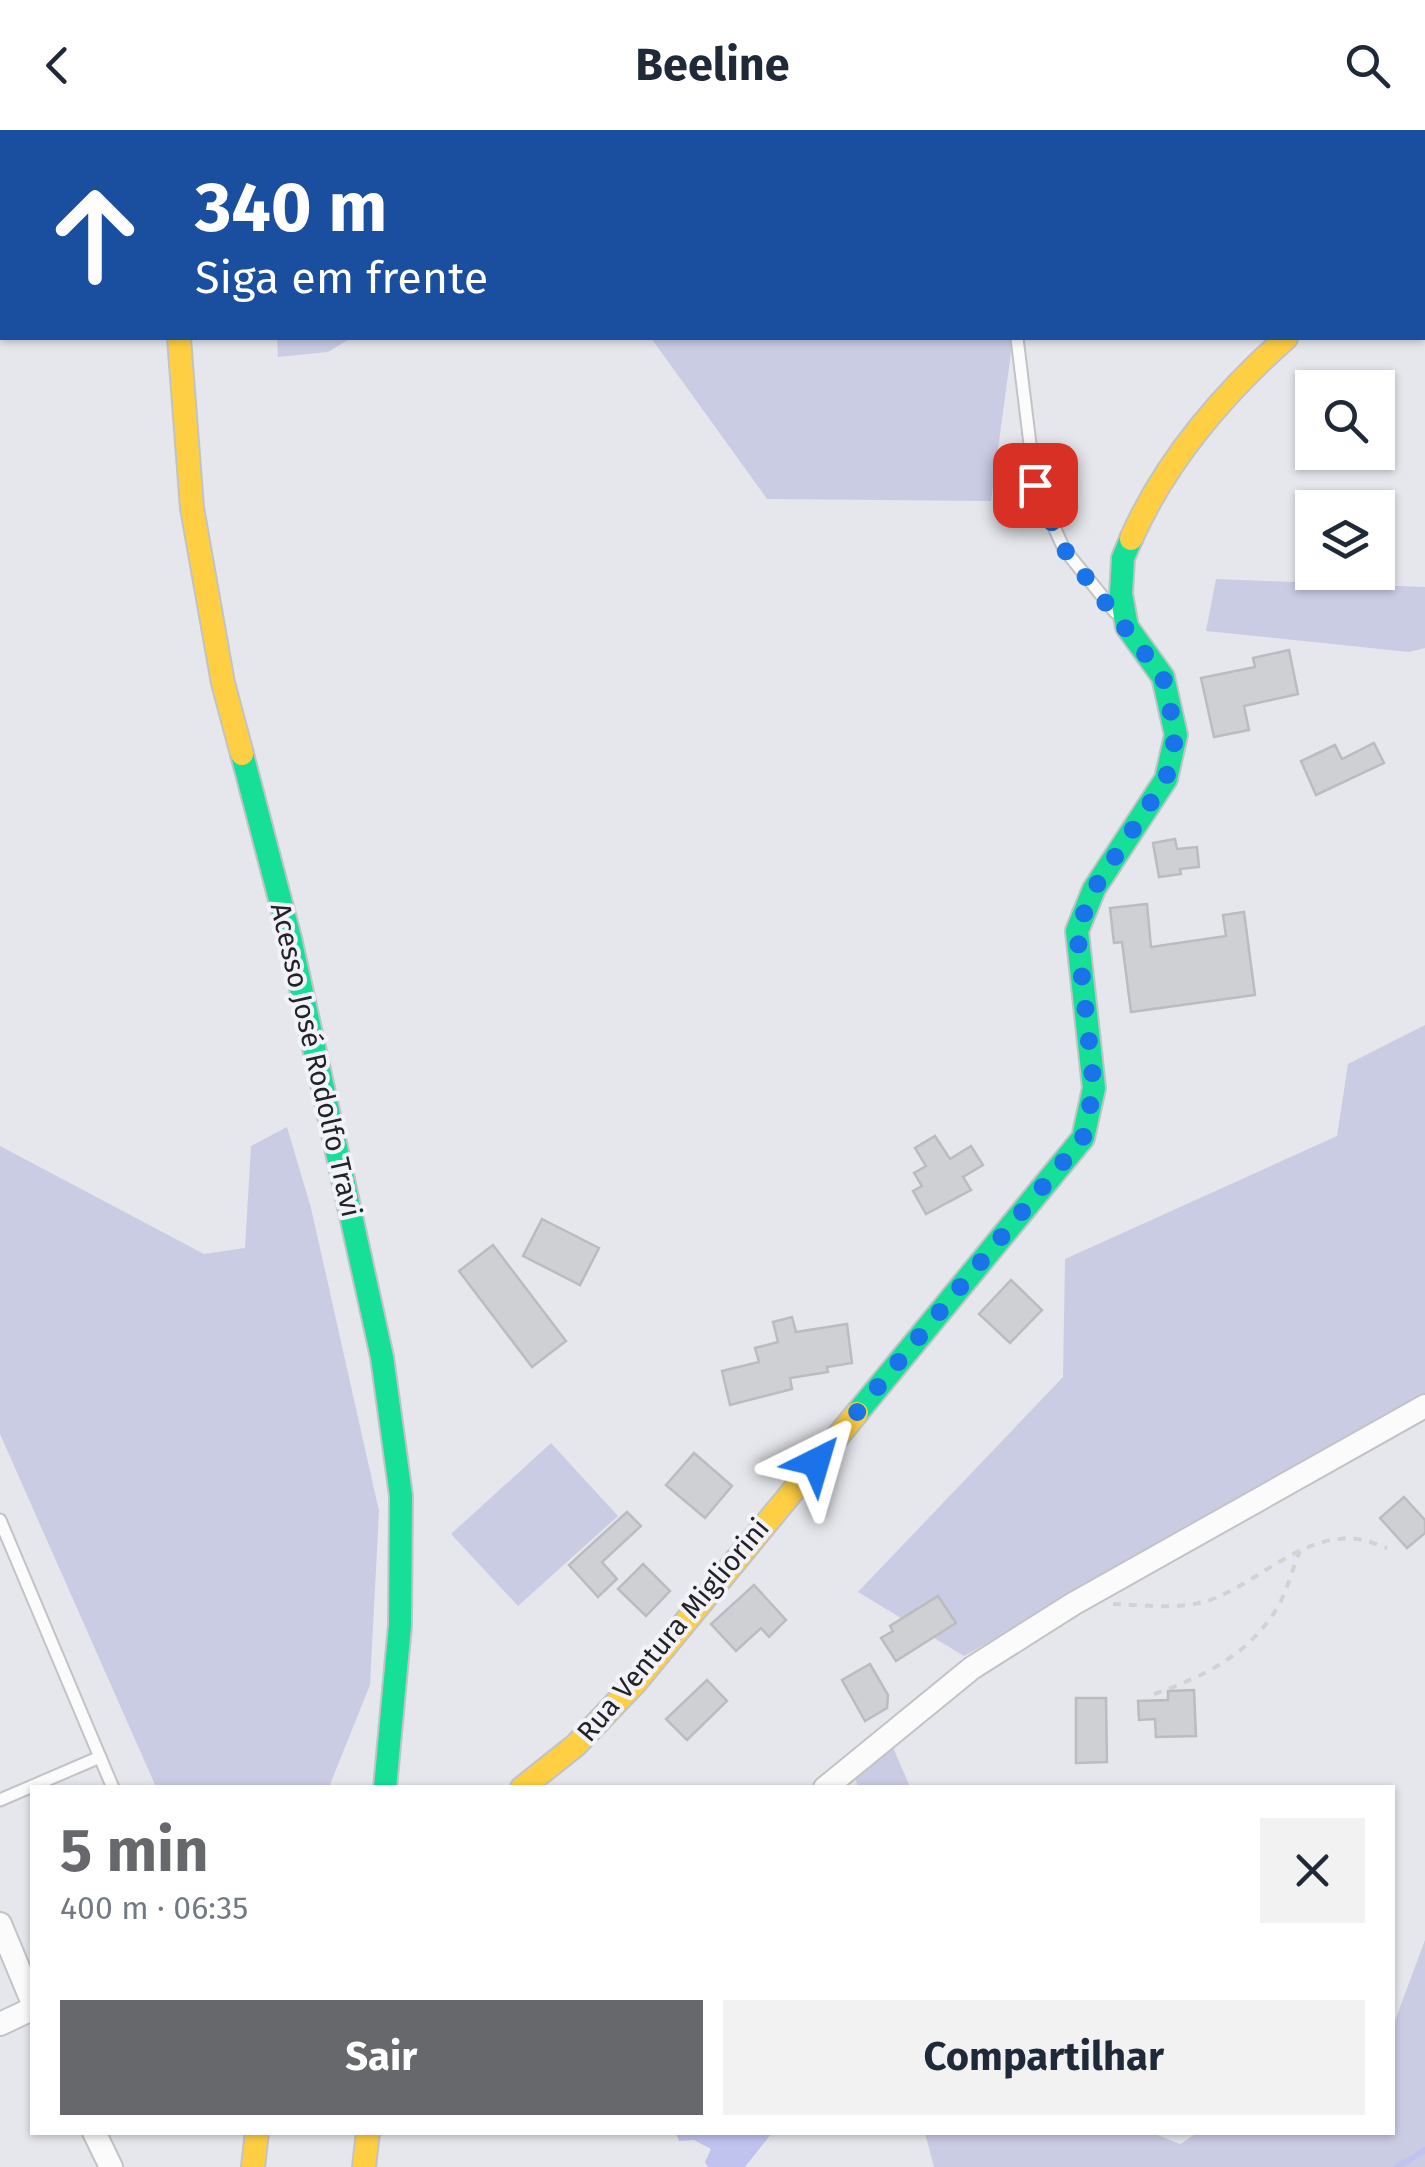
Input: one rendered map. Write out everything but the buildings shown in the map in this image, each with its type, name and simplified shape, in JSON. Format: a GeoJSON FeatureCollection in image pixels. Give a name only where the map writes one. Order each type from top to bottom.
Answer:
{"type":"FeatureCollection","features":[{"type":"Feature","properties":{"kind":"main road","name":"Acesso José Rodolfo Travi"},"geometry":{"type":"LineString","coordinates":[[179,340],[192,508],[223,683],[290,938],[384,1375],[401,1496],[400,1624],[385,1785]]}},
{"type":"Feature","properties":{"kind":"main road"},"geometry":{"type":"LineString","coordinates":[[1127,627],[1122,594],[1123,558],[1149,500],[1238,381],[1284,340]]}},
{"type":"Feature","properties":{"kind":"main road","name":"Rua Ventura Migliorini"},"geometry":{"type":"LineString","coordinates":[[526,1785],[576,1745],[636,1682],[1083,1138],[1094,1088],[1077,931],[1094,889],[1166,779],[1176,735],[1163,677],[1127,627]]}},
{"type":"Feature","properties":{"kind":"main road"},"geometry":{"type":"LineString","coordinates":[[253,2167],[257,2135]]}},
{"type":"Feature","properties":{"kind":"main road"},"geometry":{"type":"LineString","coordinates":[[364,2167],[368,2135]]}},
{"type":"Feature","properties":{"kind":"street"},"geometry":{"type":"LineString","coordinates":[[830,1785],[972,1668],[1089,1595],[1425,1406]]}},
{"type":"Feature","properties":{"kind":"street"},"geometry":{"type":"LineString","coordinates":[[0,1924],[30,1996]]}},
{"type":"Feature","properties":{"kind":"street"},"geometry":{"type":"LineString","coordinates":[[0,2024],[30,2010]]}},
{"type":"Feature","properties":{"kind":"street"},"geometry":{"type":"LineString","coordinates":[[95,2135],[111,2167]]}},
{"type":"Feature","properties":{"kind":"lane"},"geometry":{"type":"LineString","coordinates":[[1017,340],[1035,485],[1064,549],[1127,627]]}},
{"type":"Feature","properties":{"kind":"lane"},"geometry":{"type":"LineString","coordinates":[[0,1520],[112,1785]]}},
{"type":"Feature","properties":{"kind":"lane"},"geometry":{"type":"LineString","coordinates":[[35,1785],[100,1757]]}},
{"type":"Feature","properties":{"kind":"lane"},"geometry":{"type":"LineString","coordinates":[[0,1800],[30,1787]]}},
{"type":"Feature","properties":{"kind":"path"},"geometry":{"type":"LineString","coordinates":[[1110,1604],[1181,1607],[1209,1600],[1322,1543],[1356,1539],[1387,1548]]}},
{"type":"Feature","properties":{"kind":"path"},"geometry":{"type":"LineString","coordinates":[[1154,1694],[1197,1679],[1225,1663],[1254,1637],[1280,1602],[1300,1551]]}},
{"type":"Feature","properties":{"kind":"shaded area"},"geometry":{"type":"Polygon","coordinates":[[[277,340],[348,340],[328,352],[278,357],[277,340]]]}},
{"type":"Feature","properties":{"kind":"shaded area"},"geometry":{"type":"Polygon","coordinates":[[[652,340],[1013,340],[991,501],[767,499],[652,340]]]}},
{"type":"Feature","properties":{"kind":"shaded area"},"geometry":{"type":"Polygon","coordinates":[[[1216,579],[1295,582],[1295,590],[1425,587],[1425,648],[1409,652],[1206,631],[1216,579]]]}},
{"type":"Feature","properties":{"kind":"shaded area"},"geometry":{"type":"Polygon","coordinates":[[[1425,1025],[1425,1397],[964,1656],[858,1592],[1063,1377],[1065,1259],[1337,1136],[1348,1064],[1425,1025]]]}},
{"type":"Feature","properties":{"kind":"shaded area"},"geometry":{"type":"Polygon","coordinates":[[[287,1127],[311,1208],[379,1511],[370,1685],[330,1785],[155,1785],[0,1434],[0,1146],[204,1254],[245,1248],[251,1146],[287,1127]]]}},
{"type":"Feature","properties":{"kind":"shaded area"},"geometry":{"type":"Polygon","coordinates":[[[551,1443],[618,1516],[518,1606],[451,1534],[551,1443]]]}},
{"type":"Feature","properties":{"kind":"shaded area"},"geometry":{"type":"Polygon","coordinates":[[[892,1745],[909,1785],[857,1785],[855,1777],[892,1745]]]}},
{"type":"Feature","properties":{"kind":"shaded area"},"geometry":{"type":"Polygon","coordinates":[[[1425,1940],[1425,2167],[934,2167],[926,2135],[1158,2135],[1180,2144],[1194,2135],[1395,2135],[1395,2021],[1425,1940]]]}},
{"type":"Feature","properties":{"kind":"water"},"geometry":{"type":"Polygon","coordinates":[[[677,2135],[770,2135],[745,2167],[708,2167],[705,2162],[711,2149],[694,2140],[679,2141],[677,2135]]]}},
{"type":"Feature","properties":{"kind":"waterway"},"geometry":{"type":"LineString","coordinates":[[1397,2167],[1425,2150]]}},
{"type":"Feature","properties":{"kind":"traffic: fast"},"geometry":{"type":"LineString","coordinates":[[857,1413],[1083,1138],[1094,1088],[1077,931],[1094,889],[1166,779],[1176,735],[1163,677],[1127,627],[1121,594],[1123,558],[1131,539]]}},
{"type":"Feature","properties":{"kind":"traffic: fast"},"geometry":{"type":"LineString","coordinates":[[242,754],[290,938],[382,1357],[401,1496],[400,1625],[385,1785]]}},
{"type":"Feature","properties":{"kind":"traffic: slow"},"geometry":{"type":"LineString","coordinates":[[179,340],[192,508],[223,683],[242,754]]}},
{"type":"Feature","properties":{"kind":"traffic: slow"},"geometry":{"type":"LineString","coordinates":[[1131,539],[1178,456],[1218,406],[1284,340]]}},
{"type":"Feature","properties":{"kind":"traffic: slow"},"geometry":{"type":"LineString","coordinates":[[526,1785],[576,1745],[636,1682],[857,1413]]}},
{"type":"Feature","properties":{"kind":"traffic: slow"},"geometry":{"type":"LineString","coordinates":[[253,2167],[257,2135]]}},
{"type":"Feature","properties":{"kind":"traffic: slow"},"geometry":{"type":"LineString","coordinates":[[364,2167],[368,2135]]}},
{"type":"Feature","properties":{"kind":"route"},"geometry":{"type":"LineString","coordinates":[[816,1462],[1083,1138],[1094,1088],[1077,931],[1094,889],[1166,779],[1176,735],[1163,677],[1064,549],[1035,485]]}}]}
